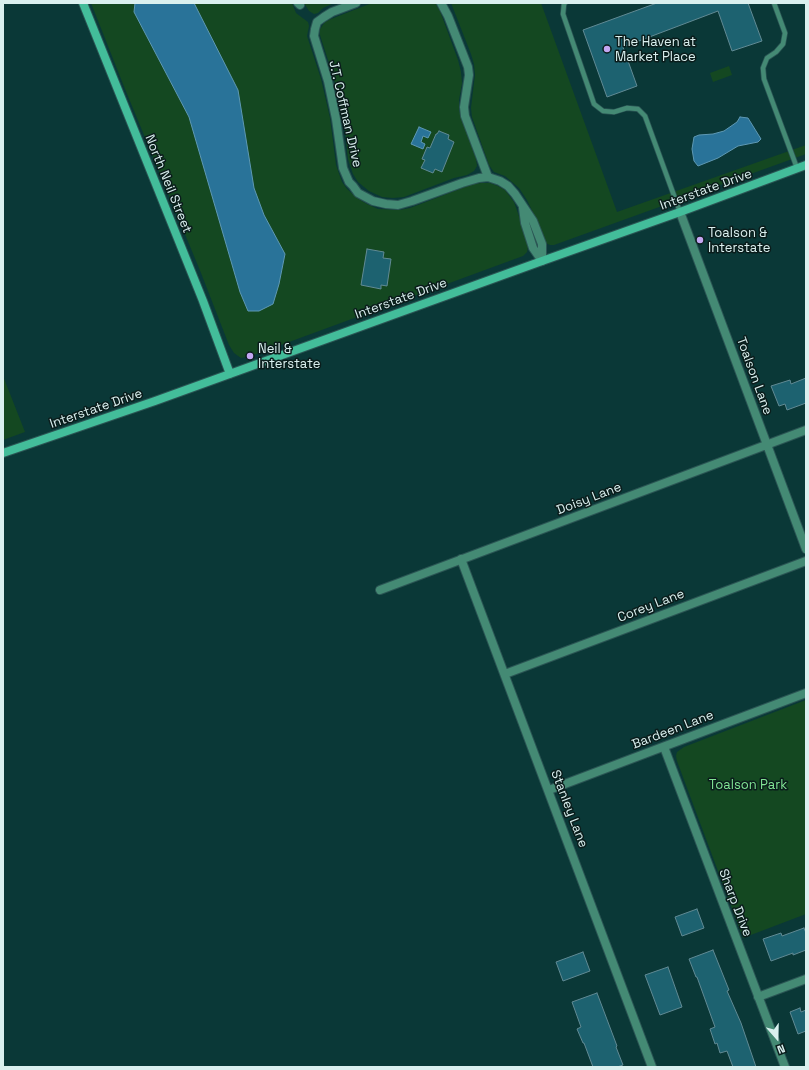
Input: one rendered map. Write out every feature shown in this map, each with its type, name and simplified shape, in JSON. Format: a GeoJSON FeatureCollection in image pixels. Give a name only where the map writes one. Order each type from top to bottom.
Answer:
{"type":"FeatureCollection","features":[{"type":"Feature","properties":{"kind":"main road","name":"North Neil Street"},"geometry":{"type":"LineString","coordinates":[[84,3],[203,301],[230,374]]}},
{"type":"Feature","properties":{"kind":"main road","name":"Interstate Drive"},"geometry":{"type":"LineString","coordinates":[[3,453],[156,401],[806,165]]}},
{"type":"Feature","properties":{"kind":"street","name":"J.T. Coffman Drive"},"geometry":{"type":"LineString","coordinates":[[356,3],[332,12],[317,22],[314,36],[328,81],[336,119],[343,168],[349,182],[358,192],[373,201],[398,205],[462,183],[488,177]]}},
{"type":"Feature","properties":{"kind":"street"},"geometry":{"type":"LineString","coordinates":[[441,3],[448,16],[468,67],[469,74],[464,107],[465,116],[488,177],[500,181],[508,186],[515,194],[523,207],[525,223],[533,248],[542,261]]}},
{"type":"Feature","properties":{"kind":"street","name":"Toalson Lane"},"geometry":{"type":"LineString","coordinates":[[680,212],[806,549]]}},
{"type":"Feature","properties":{"kind":"street","name":"Doisy Lane"},"geometry":{"type":"LineString","coordinates":[[380,590],[806,430]]}},
{"type":"Feature","properties":{"kind":"street","name":"Stanley Lane"},"geometry":{"type":"LineString","coordinates":[[461,559],[652,1067]]}},
{"type":"Feature","properties":{"kind":"street","name":"Corey Lane"},"geometry":{"type":"LineString","coordinates":[[505,674],[806,561]]}},
{"type":"Feature","properties":{"kind":"street","name":"Bardeen Lane"},"geometry":{"type":"LineString","coordinates":[[549,790],[806,692]]}},
{"type":"Feature","properties":{"kind":"street","name":"Sharp Drive"},"geometry":{"type":"LineString","coordinates":[[664,747],[784,1067]]}},
{"type":"Feature","properties":{"kind":"street"},"geometry":{"type":"LineString","coordinates":[[758,997],[806,979]]}},
{"type":"Feature","properties":{"kind":"lane"},"geometry":{"type":"LineString","coordinates":[[565,3],[563,14],[594,104],[603,111],[614,112],[627,108],[638,109],[645,116],[680,212]]}},
{"type":"Feature","properties":{"kind":"lane"},"geometry":{"type":"LineString","coordinates":[[774,3],[785,33],[783,44],[776,52],[767,58],[763,68],[764,79],[797,168]]}},
{"type":"Feature","properties":{"kind":"green space"},"geometry":{"type":"Polygon","coordinates":[[[91,3],[292,3],[296,13],[308,22],[309,26],[307,36],[321,79],[330,118],[336,165],[342,182],[347,189],[357,198],[378,209],[400,210],[410,208],[473,184],[490,183],[505,190],[514,202],[528,242],[527,252],[523,256],[251,356],[241,358],[234,353],[229,345],[91,3]]]}},
{"type":"Feature","properties":{"kind":"green space"},"geometry":{"type":"Polygon","coordinates":[[[304,3],[334,3],[314,14],[309,11],[304,3]]]}},
{"type":"Feature","properties":{"kind":"green space"},"geometry":{"type":"Polygon","coordinates":[[[372,3],[435,3],[440,11],[458,60],[462,83],[459,110],[476,159],[477,166],[474,171],[467,175],[454,178],[404,197],[382,197],[369,191],[358,182],[353,174],[348,159],[344,120],[340,102],[320,35],[320,29],[325,22],[372,3]]]}},
{"type":"Feature","properties":{"kind":"green space"},"geometry":{"type":"Polygon","coordinates":[[[451,3],[541,3],[617,212],[806,145],[806,154],[554,245],[550,245],[546,243],[542,236],[527,200],[519,188],[505,176],[494,172],[489,165],[472,117],[471,108],[475,75],[474,64],[451,3]]]}},
{"type":"Feature","properties":{"kind":"green space"},"geometry":{"type":"Polygon","coordinates":[[[729,66],[732,75],[713,82],[710,73],[729,66]]]}},
{"type":"Feature","properties":{"kind":"green space"},"geometry":{"type":"Polygon","coordinates":[[[3,376],[25,432],[3,440],[3,376]]]}},
{"type":"Feature","properties":{"kind":"green space","name":"Toalson Park"},"geometry":{"type":"Polygon","coordinates":[[[806,700],[806,914],[743,938],[677,761],[677,752],[684,747],[806,700]]]}},
{"type":"Feature","properties":{"kind":"water"},"geometry":{"type":"Polygon","coordinates":[[[135,3],[194,3],[238,90],[254,188],[264,215],[285,254],[273,304],[259,311],[248,311],[240,292],[189,117],[134,12],[135,3]]]}},
{"type":"Feature","properties":{"kind":"water"},"geometry":{"type":"Polygon","coordinates":[[[740,117],[748,118],[761,139],[758,142],[738,146],[718,158],[698,166],[694,161],[692,149],[694,137],[724,131],[737,122],[740,117]]]}},
{"type":"Feature","properties":{"kind":"water"},"geometry":{"type":"Polygon","coordinates":[[[419,127],[431,132],[428,138],[423,136],[421,142],[425,144],[423,149],[411,144],[419,127]]]}},
{"type":"Feature","properties":{"kind":"building","name":"The Haven at Market Place"},"geometry":{"type":"Polygon","coordinates":[[[657,3],[748,3],[762,41],[732,51],[718,11],[623,47],[637,86],[607,97],[583,30],[657,3]]]}},
{"type":"Feature","properties":{"kind":"building"},"geometry":{"type":"Polygon","coordinates":[[[439,131],[449,135],[448,139],[454,142],[442,172],[435,169],[433,173],[421,168],[425,160],[422,159],[427,147],[430,148],[436,134],[439,131]]]}},
{"type":"Feature","properties":{"kind":"building"},"geometry":{"type":"Polygon","coordinates":[[[367,249],[384,252],[383,258],[391,259],[387,286],[381,285],[381,289],[361,285],[367,249]]]}},
{"type":"Feature","properties":{"kind":"building"},"geometry":{"type":"Polygon","coordinates":[[[806,378],[806,403],[787,410],[785,404],[779,406],[771,386],[790,380],[791,384],[806,378]]]}},
{"type":"Feature","properties":{"kind":"building"},"geometry":{"type":"Polygon","coordinates":[[[697,909],[704,928],[682,936],[675,917],[697,909]]]}},
{"type":"Feature","properties":{"kind":"building"},"geometry":{"type":"Polygon","coordinates":[[[804,928],[806,933],[806,950],[771,961],[763,939],[781,933],[782,936],[804,928]]]}},
{"type":"Feature","properties":{"kind":"building"},"geometry":{"type":"Polygon","coordinates":[[[713,950],[729,990],[727,991],[741,1023],[756,1067],[733,1067],[727,1051],[720,1053],[717,1043],[715,1044],[710,1029],[715,1027],[689,959],[713,950]]]}},
{"type":"Feature","properties":{"kind":"building"},"geometry":{"type":"Polygon","coordinates":[[[583,952],[590,971],[563,981],[556,962],[583,952]]]}},
{"type":"Feature","properties":{"kind":"building"},"geometry":{"type":"Polygon","coordinates":[[[668,967],[682,1007],[660,1015],[645,975],[668,967]]]}},
{"type":"Feature","properties":{"kind":"building"},"geometry":{"type":"Polygon","coordinates":[[[597,993],[623,1065],[617,1067],[593,1067],[577,1029],[581,1027],[572,1002],[597,993]]]}},
{"type":"Feature","properties":{"kind":"building"},"geometry":{"type":"Polygon","coordinates":[[[800,1008],[801,1012],[806,1010],[806,1031],[798,1034],[790,1012],[800,1008]]]}},
{"type":"Feature","properties":{"kind":"place","name":"The Haven at Market Place"},"geometry":{"type":"Point","coordinates":[607,49]}},
{"type":"Feature","properties":{"kind":"place","name":"Toalson & Interstate"},"geometry":{"type":"Point","coordinates":[700,240]}},
{"type":"Feature","properties":{"kind":"place","name":"Neil & Interstate"},"geometry":{"type":"Point","coordinates":[250,356]}}]}
